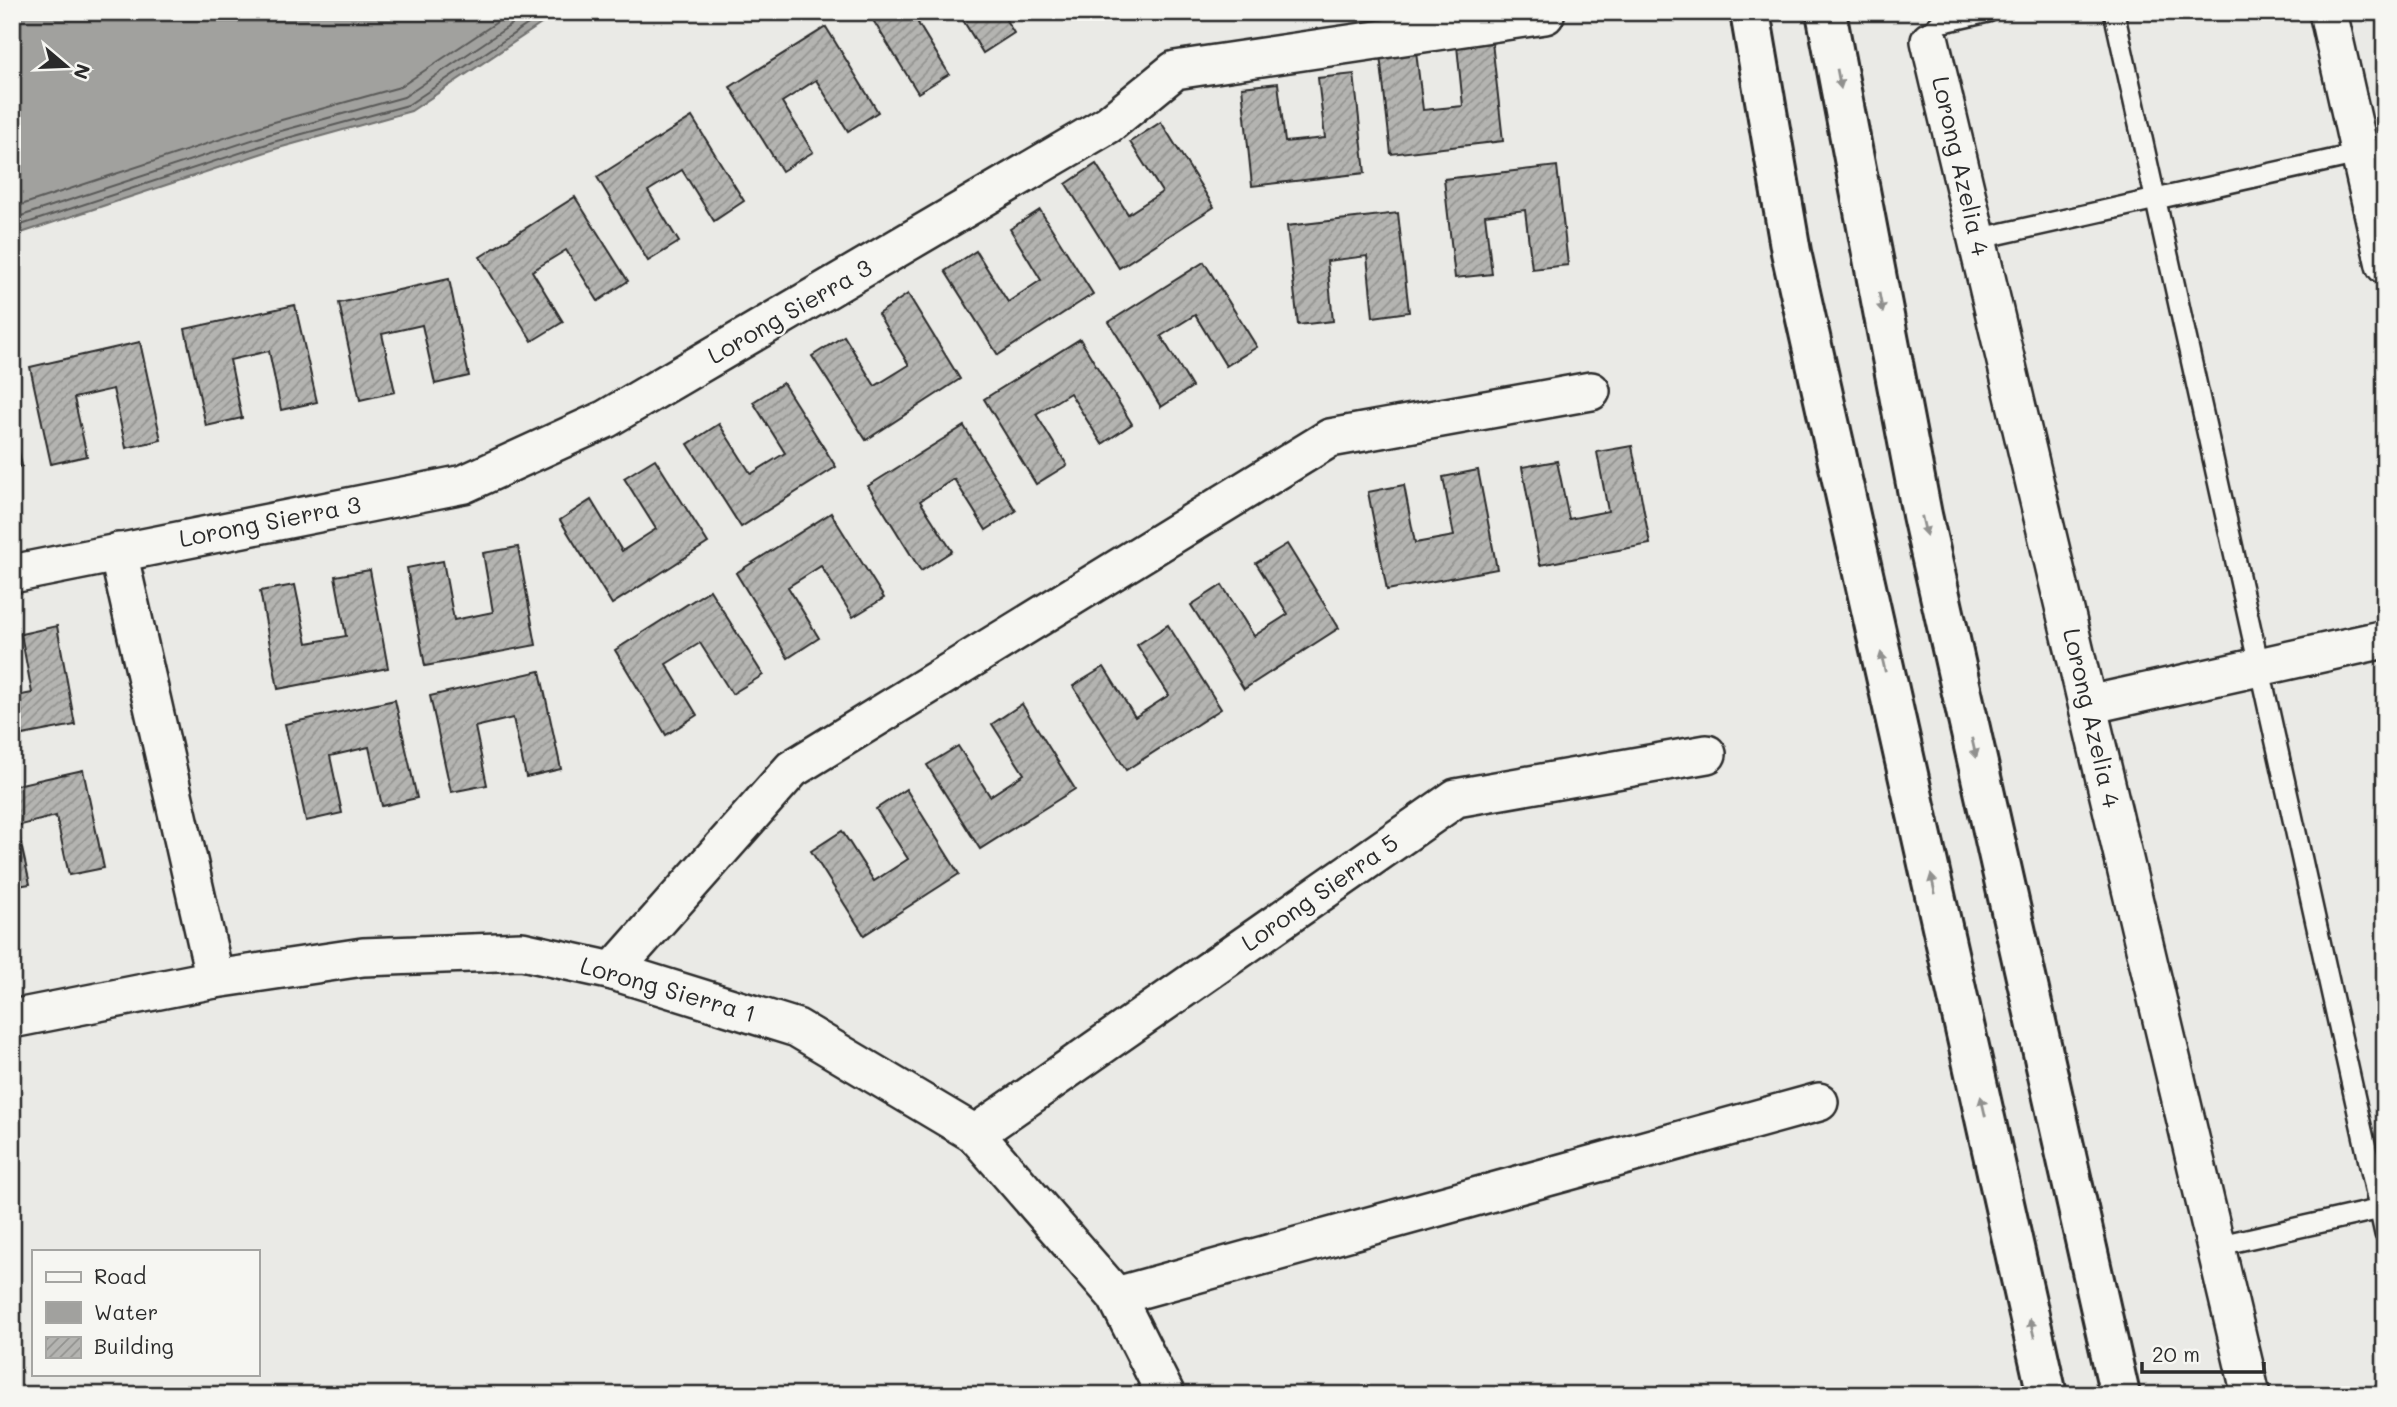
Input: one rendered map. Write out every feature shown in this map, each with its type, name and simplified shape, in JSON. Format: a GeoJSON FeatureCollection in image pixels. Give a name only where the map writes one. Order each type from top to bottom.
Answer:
{"type":"FeatureCollection","features":[{"type":"Feature","properties":{"kind":"street"},"geometry":{"type":"LineString","coordinates":[[1750,12],[1791,252],[2048,1395]]}},
{"type":"Feature","properties":{"kind":"street"},"geometry":{"type":"LineString","coordinates":[[1826,12],[1922,515],[2120,1395]]}},
{"type":"Feature","properties":{"kind":"street"},"geometry":{"type":"LineString","coordinates":[[2328,12],[2372,151],[2385,265]]}},
{"type":"Feature","properties":{"kind":"street","name":"Lorong Sierra 3"},"geometry":{"type":"LineString","coordinates":[[12,574],[464,484],[606,419],[1109,124],[1175,70],[1545,15]]}},
{"type":"Feature","properties":{"kind":"street","name":"Lorong Azelia 4"},"geometry":{"type":"LineString","coordinates":[[1930,41],[2251,1395]]}},
{"type":"Feature","properties":{"kind":"street"},"geometry":{"type":"LineString","coordinates":[[613,971],[792,769],[1330,438],[1591,391]]}},
{"type":"Feature","properties":{"kind":"street"},"geometry":{"type":"LineString","coordinates":[[118,552],[215,979]]}},
{"type":"Feature","properties":{"kind":"street"},"geometry":{"type":"LineString","coordinates":[[2088,705],[2385,639]]}},
{"type":"Feature","properties":{"kind":"street","name":"Lorong Sierra 5"},"geometry":{"type":"LineString","coordinates":[[975,1134],[1456,797],[1707,754]]}},
{"type":"Feature","properties":{"kind":"street","name":"Lorong Sierra 1"},"geometry":{"type":"LineString","coordinates":[[12,1019],[215,979],[363,957],[522,951],[613,971],[797,1028],[975,1134],[1116,1296],[1166,1395]]}},
{"type":"Feature","properties":{"kind":"street"},"geometry":{"type":"LineString","coordinates":[[1116,1296],[1819,1102]]}},
{"type":"Feature","properties":{"kind":"lane"},"geometry":{"type":"LineString","coordinates":[[1930,41],[1933,30],[1940,23],[1988,12]]}},
{"type":"Feature","properties":{"kind":"lane"},"geometry":{"type":"LineString","coordinates":[[2114,12],[2385,1234]]}},
{"type":"Feature","properties":{"kind":"lane"},"geometry":{"type":"LineString","coordinates":[[1977,239],[2372,151]]}},
{"type":"Feature","properties":{"kind":"lane"},"geometry":{"type":"LineString","coordinates":[[2216,1246],[2381,1209]]}},
{"type":"Feature","properties":{"kind":"water"},"geometry":{"type":"Polygon","coordinates":[[[12,12],[559,12],[411,111],[275,149],[12,236],[12,12]]]}},
{"type":"Feature","properties":{"kind":"building"},"geometry":{"type":"Polygon","coordinates":[[[868,12],[935,12],[918,23],[949,74],[918,93],[868,12]]]}},
{"type":"Feature","properties":{"kind":"building"},"geometry":{"type":"Polygon","coordinates":[[[958,12],[1001,12],[1014,33],[983,53],[958,12]]]}},
{"type":"Feature","properties":{"kind":"building"},"geometry":{"type":"Polygon","coordinates":[[[826,27],[878,112],[848,131],[816,80],[782,102],[813,152],[782,171],[730,87],[826,27]]]}},
{"type":"Feature","properties":{"kind":"building"},"geometry":{"type":"Polygon","coordinates":[[[1492,42],[1503,141],[1391,154],[1380,55],[1416,51],[1423,110],[1463,106],[1457,46],[1492,42]]]}},
{"type":"Feature","properties":{"kind":"building"},"geometry":{"type":"Polygon","coordinates":[[[1354,74],[1365,173],[1252,186],[1242,87],[1278,83],[1285,142],[1325,138],[1318,78],[1354,74]]]}},
{"type":"Feature","properties":{"kind":"building"},"geometry":{"type":"Polygon","coordinates":[[[692,117],[744,201],[714,221],[682,170],[648,191],[679,242],[648,261],[597,177],[692,117]]]}},
{"type":"Feature","properties":{"kind":"building"},"geometry":{"type":"Polygon","coordinates":[[[1161,122],[1214,207],[1119,268],[1066,184],[1096,164],[1128,214],[1162,192],[1130,142],[1161,122]]]}},
{"type":"Feature","properties":{"kind":"building"},"geometry":{"type":"Polygon","coordinates":[[[1557,166],[1568,265],[1532,269],[1525,210],[1485,215],[1492,274],[1455,278],[1444,179],[1557,166]]]}},
{"type":"Feature","properties":{"kind":"building"},"geometry":{"type":"Polygon","coordinates":[[[575,197],[628,281],[598,301],[566,250],[532,271],[563,322],[532,341],[480,257],[575,197]]]}},
{"type":"Feature","properties":{"kind":"building"},"geometry":{"type":"Polygon","coordinates":[[[1040,210],[1093,294],[998,355],[945,271],[976,251],[1008,302],[1041,280],[1010,229],[1040,210]]]}},
{"type":"Feature","properties":{"kind":"building"},"geometry":{"type":"Polygon","coordinates":[[[1398,213],[1409,312],[1373,317],[1367,256],[1327,261],[1333,321],[1298,325],[1287,226],[1398,213]]]}},
{"type":"Feature","properties":{"kind":"building"},"geometry":{"type":"Polygon","coordinates":[[[1204,262],[1257,347],[1226,366],[1195,315],[1161,336],[1192,387],[1161,407],[1109,322],[1204,262]]]}},
{"type":"Feature","properties":{"kind":"building"},"geometry":{"type":"Polygon","coordinates":[[[449,279],[469,376],[435,384],[422,325],[382,334],[395,392],[360,400],[339,303],[449,279]]]}},
{"type":"Feature","properties":{"kind":"building"},"geometry":{"type":"Polygon","coordinates":[[[908,294],[960,379],[866,440],[812,356],[844,336],[875,386],[909,365],[878,314],[908,294]]]}},
{"type":"Feature","properties":{"kind":"building"},"geometry":{"type":"Polygon","coordinates":[[[295,305],[317,402],[281,410],[269,351],[230,360],[242,418],[206,426],[185,329],[295,305]]]}},
{"type":"Feature","properties":{"kind":"building"},"geometry":{"type":"Polygon","coordinates":[[[1080,339],[1132,424],[1102,444],[1070,393],[1036,414],[1067,465],[1036,484],[984,399],[1080,339]]]}},
{"type":"Feature","properties":{"kind":"building"},"geometry":{"type":"Polygon","coordinates":[[[140,342],[161,440],[126,448],[113,389],[74,398],[87,456],[51,464],[30,367],[140,342]]]}},
{"type":"Feature","properties":{"kind":"building"},"geometry":{"type":"Polygon","coordinates":[[[783,383],[836,467],[741,527],[688,444],[719,424],[751,474],[785,453],[753,402],[783,383]]]}},
{"type":"Feature","properties":{"kind":"building"},"geometry":{"type":"Polygon","coordinates":[[[12,420],[22,466],[12,468],[12,420]]]}},
{"type":"Feature","properties":{"kind":"building"},"geometry":{"type":"Polygon","coordinates":[[[964,426],[1016,511],[986,530],[954,479],[920,501],[952,551],[921,571],[868,486],[964,426]]]}},
{"type":"Feature","properties":{"kind":"building"},"geometry":{"type":"Polygon","coordinates":[[[1632,446],[1650,544],[1540,565],[1522,467],[1557,461],[1569,519],[1608,511],[1597,452],[1632,446]]]}},
{"type":"Feature","properties":{"kind":"building"},"geometry":{"type":"Polygon","coordinates":[[[655,459],[708,543],[612,604],[560,520],[591,500],[622,551],[656,529],[624,478],[655,459]]]}},
{"type":"Feature","properties":{"kind":"building"},"geometry":{"type":"Polygon","coordinates":[[[1478,470],[1497,569],[1387,590],[1368,492],[1404,485],[1415,543],[1454,536],[1443,477],[1478,470]]]}},
{"type":"Feature","properties":{"kind":"building"},"geometry":{"type":"Polygon","coordinates":[[[831,513],[884,598],[853,617],[821,566],[788,587],[819,638],[788,658],[736,573],[831,513]]]}},
{"type":"Feature","properties":{"kind":"building"},"geometry":{"type":"Polygon","coordinates":[[[1287,544],[1339,628],[1244,689],[1191,605],[1222,585],[1254,636],[1288,614],[1256,563],[1287,544]]]}},
{"type":"Feature","properties":{"kind":"building"},"geometry":{"type":"Polygon","coordinates":[[[518,547],[536,645],[425,666],[407,568],[443,561],[454,620],[493,612],[483,553],[518,547]]]}},
{"type":"Feature","properties":{"kind":"building"},"geometry":{"type":"Polygon","coordinates":[[[370,570],[388,668],[278,689],[260,591],[295,585],[307,643],[346,636],[335,576],[370,570]]]}},
{"type":"Feature","properties":{"kind":"building"},"geometry":{"type":"Polygon","coordinates":[[[710,590],[763,675],[732,694],[700,643],[666,664],[697,715],[666,735],[615,650],[710,590]]]}},
{"type":"Feature","properties":{"kind":"building"},"geometry":{"type":"Polygon","coordinates":[[[1168,625],[1221,709],[1126,770],[1073,686],[1104,667],[1135,717],[1169,695],[1137,645],[1168,625]]]}},
{"type":"Feature","properties":{"kind":"building"},"geometry":{"type":"Polygon","coordinates":[[[57,626],[75,725],[12,737],[12,697],[32,693],[21,634],[57,626]]]}},
{"type":"Feature","properties":{"kind":"building"},"geometry":{"type":"Polygon","coordinates":[[[540,671],[561,769],[526,777],[513,718],[475,727],[487,785],[451,792],[430,696],[540,671]]]}},
{"type":"Feature","properties":{"kind":"building"},"geometry":{"type":"Polygon","coordinates":[[[395,700],[417,798],[382,806],[369,747],[330,756],[342,813],[306,821],[285,724],[395,700]]]}},
{"type":"Feature","properties":{"kind":"building"},"geometry":{"type":"Polygon","coordinates":[[[1022,704],[1075,789],[980,849],[927,765],[958,746],[990,796],[1024,774],[992,724],[1022,704]]]}},
{"type":"Feature","properties":{"kind":"building"},"geometry":{"type":"Polygon","coordinates":[[[83,770],[104,868],[69,875],[56,816],[17,826],[30,884],[12,887],[12,786],[83,770]]]}},
{"type":"Feature","properties":{"kind":"building"},"geometry":{"type":"Polygon","coordinates":[[[906,789],[959,874],[864,935],[811,851],[842,831],[874,881],[908,859],[876,809],[906,789]]]}}]}
